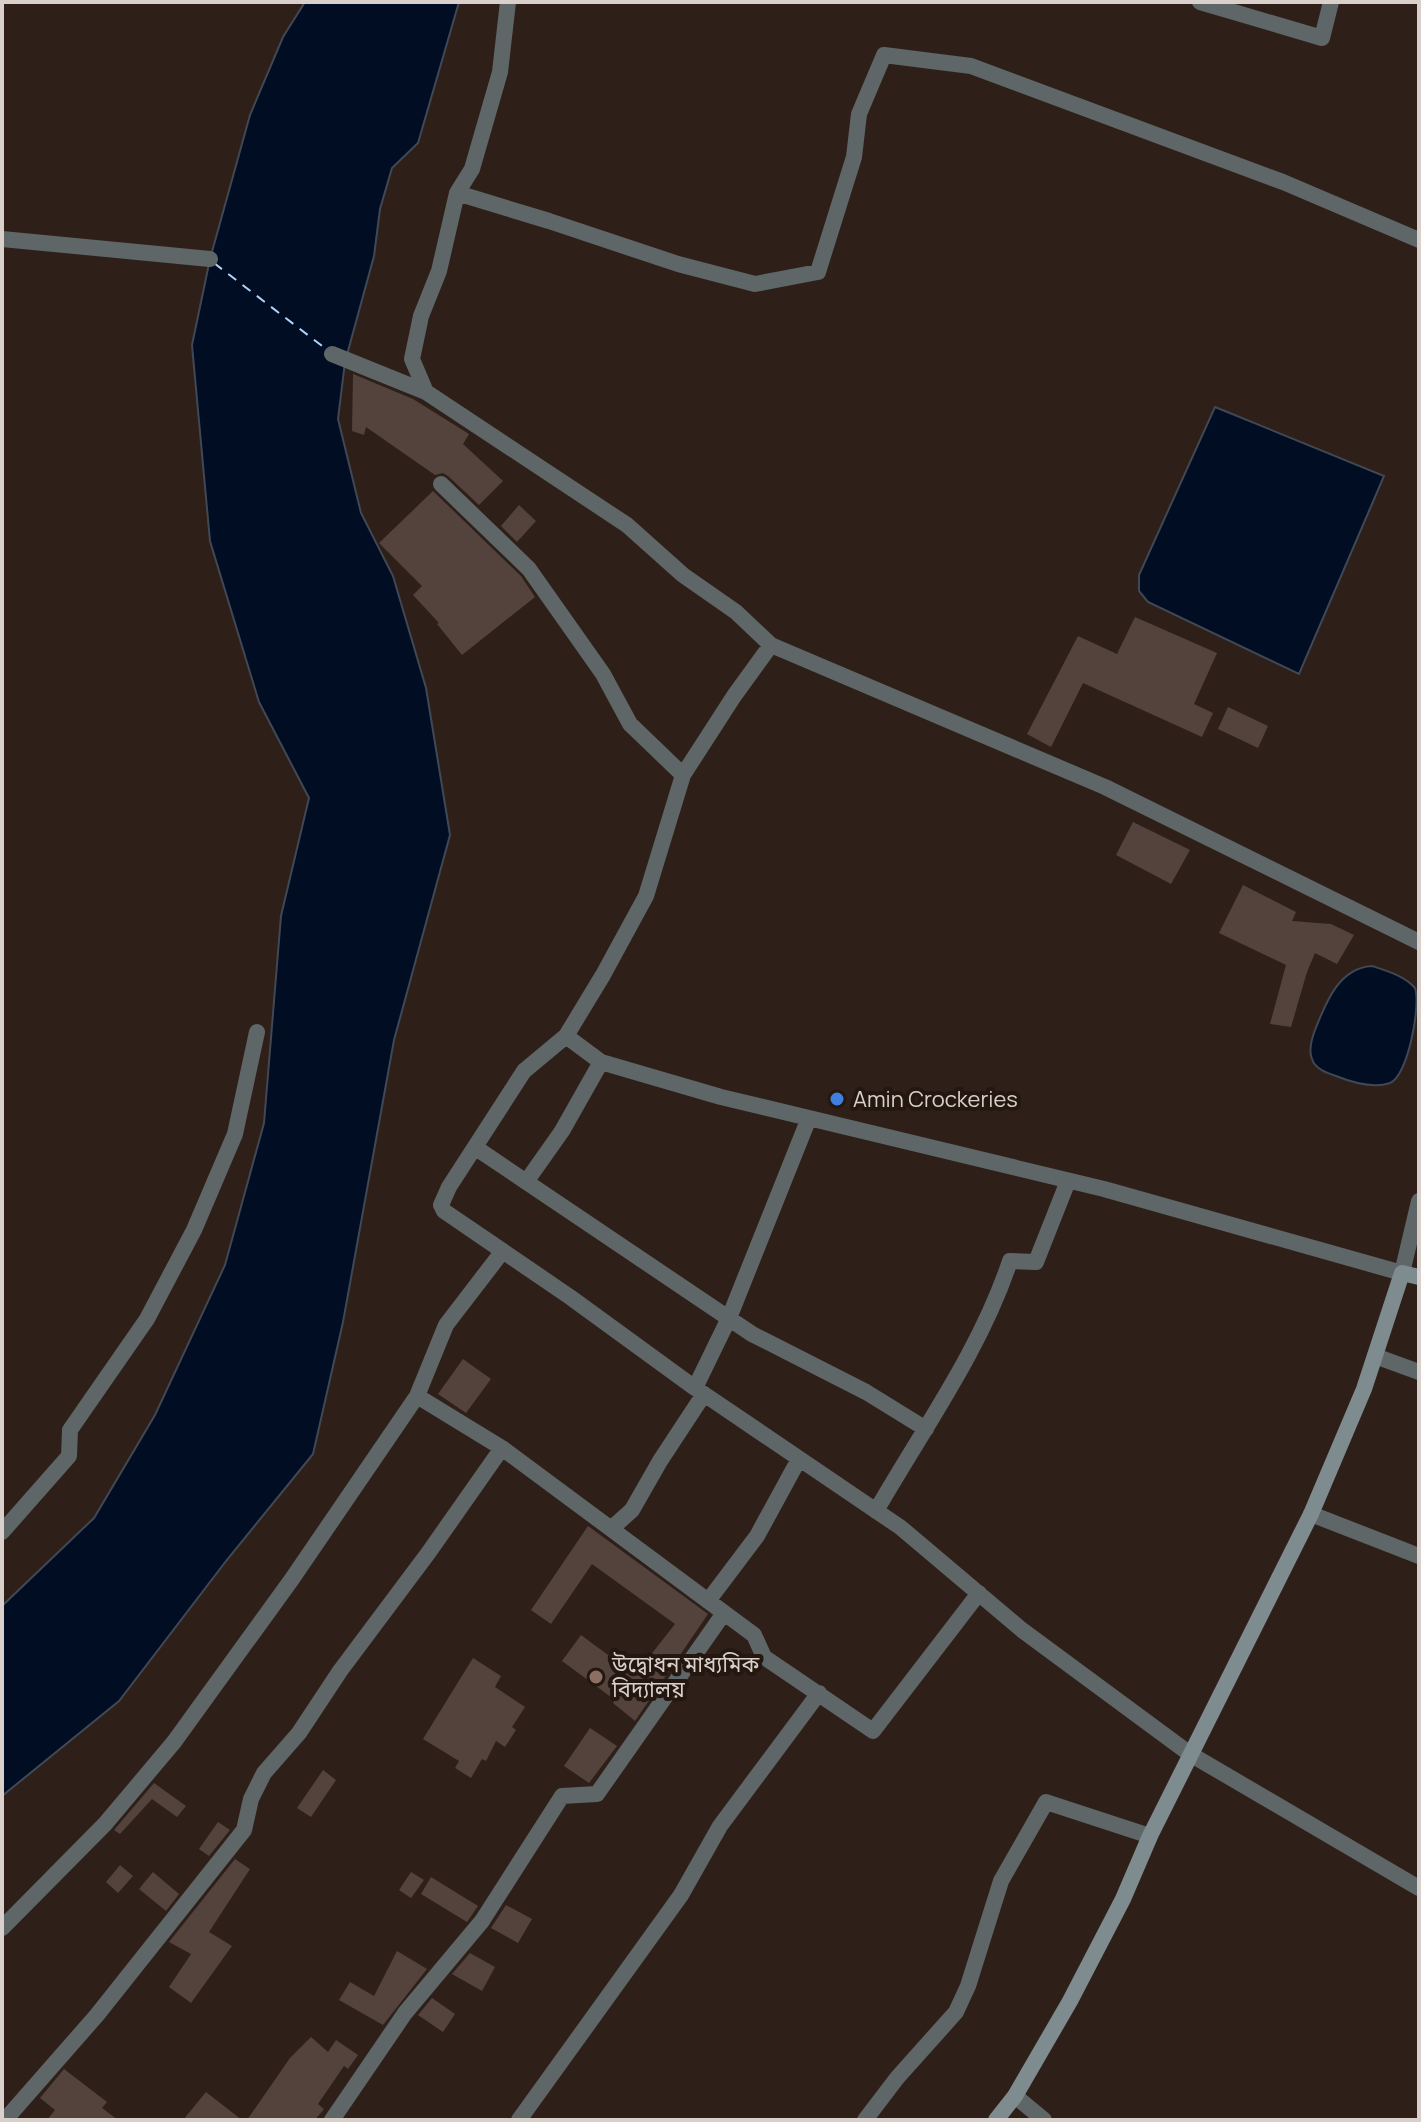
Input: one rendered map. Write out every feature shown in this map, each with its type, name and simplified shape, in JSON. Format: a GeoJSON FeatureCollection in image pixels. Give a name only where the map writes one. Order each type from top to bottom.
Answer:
{"type":"FeatureCollection","features":[{"type":"Feature","properties":{"kind":"main road"},"geometry":{"type":"LineString","coordinates":[[996,2120],[1015,2096],[1110,1925],[1190,1754],[1311,1514],[1411,1275]]}},
{"type":"Feature","properties":{"kind":"street"},"geometry":{"type":"LineString","coordinates":[[426,392],[412,359],[421,316],[439,271],[457,193],[472,169],[500,72],[508,2]]}},
{"type":"Feature","properties":{"kind":"street"},"geometry":{"type":"LineString","coordinates":[[1200,2],[1322,38],[1331,2]]}},
{"type":"Feature","properties":{"kind":"street"},"geometry":{"type":"LineString","coordinates":[[457,193],[678,264],[755,284],[818,272],[854,157],[859,114],[884,55],[971,66],[1245,167],[1419,240]]}},
{"type":"Feature","properties":{"kind":"street"},"geometry":{"type":"LineString","coordinates":[[2,239],[210,259]]}},
{"type":"Feature","properties":{"kind":"street"},"geometry":{"type":"LineString","coordinates":[[332,354],[426,392],[627,525],[683,575],[736,612],[771,645],[1105,787],[1419,942]]}},
{"type":"Feature","properties":{"kind":"street"},"geometry":{"type":"LineString","coordinates":[[441,484],[529,569],[603,674],[630,724],[683,775]]}},
{"type":"Feature","properties":{"kind":"street"},"geometry":{"type":"LineString","coordinates":[[771,645],[683,775],[646,896],[603,975],[566,1036],[524,1071],[449,1187],[441,1205],[444,1211],[570,1297],[699,1391],[900,1527],[1022,1630],[1190,1754],[1419,1888]]}},
{"type":"Feature","properties":{"kind":"street"},"geometry":{"type":"LineString","coordinates":[[2,1532],[69,1456],[70,1430],[147,1319],[194,1230],[235,1134],[257,1032]]}},
{"type":"Feature","properties":{"kind":"street"},"geometry":{"type":"LineString","coordinates":[[566,1036],[601,1062],[809,1118],[1068,1181],[1411,1275],[1419,1201]]}},
{"type":"Feature","properties":{"kind":"street"},"geometry":{"type":"LineString","coordinates":[[526,1182],[562,1131],[601,1062]]}},
{"type":"Feature","properties":{"kind":"street"},"geometry":{"type":"LineString","coordinates":[[611,1529],[632,1510],[699,1391],[809,1118]]}},
{"type":"Feature","properties":{"kind":"street"},"geometry":{"type":"LineString","coordinates":[[476,1148],[763,1340],[866,1392],[926,1429]]}},
{"type":"Feature","properties":{"kind":"street"},"geometry":{"type":"LineString","coordinates":[[876,1511],[959,1373],[1002,1285],[1010,1261],[1036,1262],[1068,1181]]}},
{"type":"Feature","properties":{"kind":"street"},"geometry":{"type":"LineString","coordinates":[[2,1928],[105,1824],[174,1742],[292,1579],[417,1396],[446,1325],[502,1252]]}},
{"type":"Feature","properties":{"kind":"street"},"geometry":{"type":"LineString","coordinates":[[1375,1356],[1419,1372]]}},
{"type":"Feature","properties":{"kind":"street"},"geometry":{"type":"LineString","coordinates":[[417,1396],[502,1448],[754,1635],[764,1657],[873,1731],[979,1593]]}},
{"type":"Feature","properties":{"kind":"street"},"geometry":{"type":"LineString","coordinates":[[5,2120],[97,2015],[244,1830],[251,1799],[264,1773],[299,1733],[340,1671],[502,1448]]}},
{"type":"Feature","properties":{"kind":"street"},"geometry":{"type":"LineString","coordinates":[[708,1601],[757,1536],[799,1459]]}},
{"type":"Feature","properties":{"kind":"street"},"geometry":{"type":"LineString","coordinates":[[1311,1514],[1419,1556]]}},
{"type":"Feature","properties":{"kind":"street"},"geometry":{"type":"LineString","coordinates":[[332,2120],[405,2013],[482,1921],[562,1796],[597,1794],[724,1613]]}},
{"type":"Feature","properties":{"kind":"street"},"geometry":{"type":"LineString","coordinates":[[519,2120],[681,1895],[720,1826],[819,1693]]}},
{"type":"Feature","properties":{"kind":"street"},"geometry":{"type":"LineString","coordinates":[[865,2120],[897,2078],[956,2012],[968,1986],[1001,1881],[1046,1802],[1150,1836]]}},
{"type":"Feature","properties":{"kind":"street"},"geometry":{"type":"LineString","coordinates":[[1015,2096],[1044,2120]]}},
{"type":"Feature","properties":{"kind":"water"},"geometry":{"type":"Polygon","coordinates":[[[305,2],[459,2],[418,143],[392,168],[380,209],[374,256],[345,362],[338,419],[361,513],[393,576],[426,688],[450,835],[394,1040],[343,1322],[313,1454],[119,1701],[2,1796],[2,1606],[94,1518],[155,1415],[225,1265],[264,1123],[281,916],[309,798],[259,702],[210,541],[192,345],[210,259],[250,115],[283,37],[305,2]]]}},
{"type":"Feature","properties":{"kind":"water"},"geometry":{"type":"Polygon","coordinates":[[[1215,407],[1384,476],[1299,674],[1148,602],[1139,591],[1139,575],[1215,407]]]}},
{"type":"Feature","properties":{"kind":"water"},"geometry":{"type":"Polygon","coordinates":[[[1372,966],[1406,980],[1415,988],[1416,997],[1412,1039],[1402,1068],[1390,1083],[1376,1085],[1325,1072],[1314,1062],[1310,1052],[1315,1030],[1335,988],[1351,973],[1372,966]]]}},
{"type":"Feature","properties":{"kind":"building"},"geometry":{"type":"Polygon","coordinates":[[[353,374],[413,399],[469,434],[463,444],[503,481],[479,505],[448,476],[443,473],[435,475],[366,427],[364,435],[352,431],[353,374]]]}},
{"type":"Feature","properties":{"kind":"building"},"geometry":{"type":"Polygon","coordinates":[[[433,491],[521,576],[535,597],[462,655],[439,623],[413,595],[422,586],[379,543],[433,491]]]}},
{"type":"Feature","properties":{"kind":"building"},"geometry":{"type":"Polygon","coordinates":[[[519,505],[536,521],[517,542],[501,526],[519,505]]]}},
{"type":"Feature","properties":{"kind":"building"},"geometry":{"type":"Polygon","coordinates":[[[1135,617],[1217,653],[1194,704],[1213,713],[1202,737],[1083,683],[1051,747],[1027,734],[1078,636],[1117,654],[1135,617]]]}},
{"type":"Feature","properties":{"kind":"building"},"geometry":{"type":"Polygon","coordinates":[[[1228,707],[1268,726],[1258,748],[1218,729],[1228,707]]]}},
{"type":"Feature","properties":{"kind":"building"},"geometry":{"type":"Polygon","coordinates":[[[1133,822],[1190,850],[1171,884],[1116,855],[1133,822]]]}},
{"type":"Feature","properties":{"kind":"building"},"geometry":{"type":"Polygon","coordinates":[[[1243,885],[1296,912],[1292,921],[1331,924],[1354,935],[1337,964],[1315,953],[1291,1027],[1270,1024],[1286,965],[1219,933],[1243,885]]]}},
{"type":"Feature","properties":{"kind":"building"},"geometry":{"type":"Polygon","coordinates":[[[463,1359],[491,1379],[466,1413],[438,1394],[463,1359]]]}},
{"type":"Feature","properties":{"kind":"building"},"geometry":{"type":"Polygon","coordinates":[[[588,1526],[708,1614],[635,1721],[613,1703],[615,1700],[562,1661],[581,1635],[635,1675],[675,1624],[592,1564],[551,1624],[531,1610],[588,1526]]]}},
{"type":"Feature","properties":{"kind":"building"},"geometry":{"type":"Polygon","coordinates":[[[473,1658],[501,1676],[495,1687],[525,1707],[512,1727],[516,1730],[505,1747],[496,1741],[486,1761],[482,1759],[471,1778],[455,1768],[459,1761],[423,1739],[473,1658]]]}},
{"type":"Feature","properties":{"kind":"building"},"geometry":{"type":"Polygon","coordinates":[[[590,1728],[617,1746],[589,1783],[564,1766],[590,1728]]]}},
{"type":"Feature","properties":{"kind":"building"},"geometry":{"type":"Polygon","coordinates":[[[323,1770],[336,1780],[311,1817],[297,1808],[323,1770]]]}},
{"type":"Feature","properties":{"kind":"building"},"geometry":{"type":"Polygon","coordinates":[[[154,1783],[186,1806],[177,1817],[152,1799],[120,1834],[114,1830],[154,1783]]]}},
{"type":"Feature","properties":{"kind":"building"},"geometry":{"type":"Polygon","coordinates":[[[218,1822],[230,1830],[209,1856],[199,1849],[218,1822]]]}},
{"type":"Feature","properties":{"kind":"building"},"geometry":{"type":"Polygon","coordinates":[[[235,1859],[250,1869],[209,1932],[232,1946],[191,2003],[169,1987],[191,1954],[169,1942],[235,1859]]]}},
{"type":"Feature","properties":{"kind":"building"},"geometry":{"type":"Polygon","coordinates":[[[120,1865],[133,1876],[118,1893],[106,1882],[120,1865]]]}},
{"type":"Feature","properties":{"kind":"building"},"geometry":{"type":"Polygon","coordinates":[[[153,1872],[179,1894],[166,1911],[139,1889],[153,1872]]]}},
{"type":"Feature","properties":{"kind":"building"},"geometry":{"type":"Polygon","coordinates":[[[411,1872],[424,1880],[411,1898],[399,1890],[411,1872]]]}},
{"type":"Feature","properties":{"kind":"building"},"geometry":{"type":"Polygon","coordinates":[[[431,1877],[478,1906],[467,1922],[421,1894],[431,1877]]]}},
{"type":"Feature","properties":{"kind":"building"},"geometry":{"type":"Polygon","coordinates":[[[506,1905],[532,1919],[518,1943],[491,1928],[506,1905]]]}},
{"type":"Feature","properties":{"kind":"building"},"geometry":{"type":"Polygon","coordinates":[[[397,1951],[427,1969],[383,2025],[339,2000],[350,1982],[374,1996],[397,1951]]]}},
{"type":"Feature","properties":{"kind":"building"},"geometry":{"type":"Polygon","coordinates":[[[470,1953],[495,1967],[482,1991],[452,1974],[470,1953]]]}},
{"type":"Feature","properties":{"kind":"building"},"geometry":{"type":"Polygon","coordinates":[[[432,1998],[455,2014],[443,2032],[418,2015],[432,1998]]]}},
{"type":"Feature","properties":{"kind":"building"},"geometry":{"type":"Polygon","coordinates":[[[311,2037],[328,2052],[336,2040],[358,2055],[348,2069],[344,2066],[318,2104],[324,2109],[315,2120],[247,2120],[290,2058],[311,2037]]]}},
{"type":"Feature","properties":{"kind":"building"},"geometry":{"type":"Polygon","coordinates":[[[64,2069],[107,2102],[102,2108],[118,2120],[47,2120],[55,2110],[40,2098],[64,2069]]]}},
{"type":"Feature","properties":{"kind":"building"},"geometry":{"type":"Polygon","coordinates":[[[206,2092],[242,2120],[183,2120],[206,2092]]]}},
{"type":"Feature","properties":{"kind":"ferry route"},"geometry":{"type":"LineString","coordinates":[[214,263],[326,349]]}},
{"type":"Feature","properties":{"kind":"place","name":"Amin Crockeries"},"geometry":{"type":"Point","coordinates":[837,1099]}},
{"type":"Feature","properties":{"kind":"place","name":"উদ্বোধন মাধ্যমিক বিদ্যালয়"},"geometry":{"type":"Point","coordinates":[596,1677]}}]}
